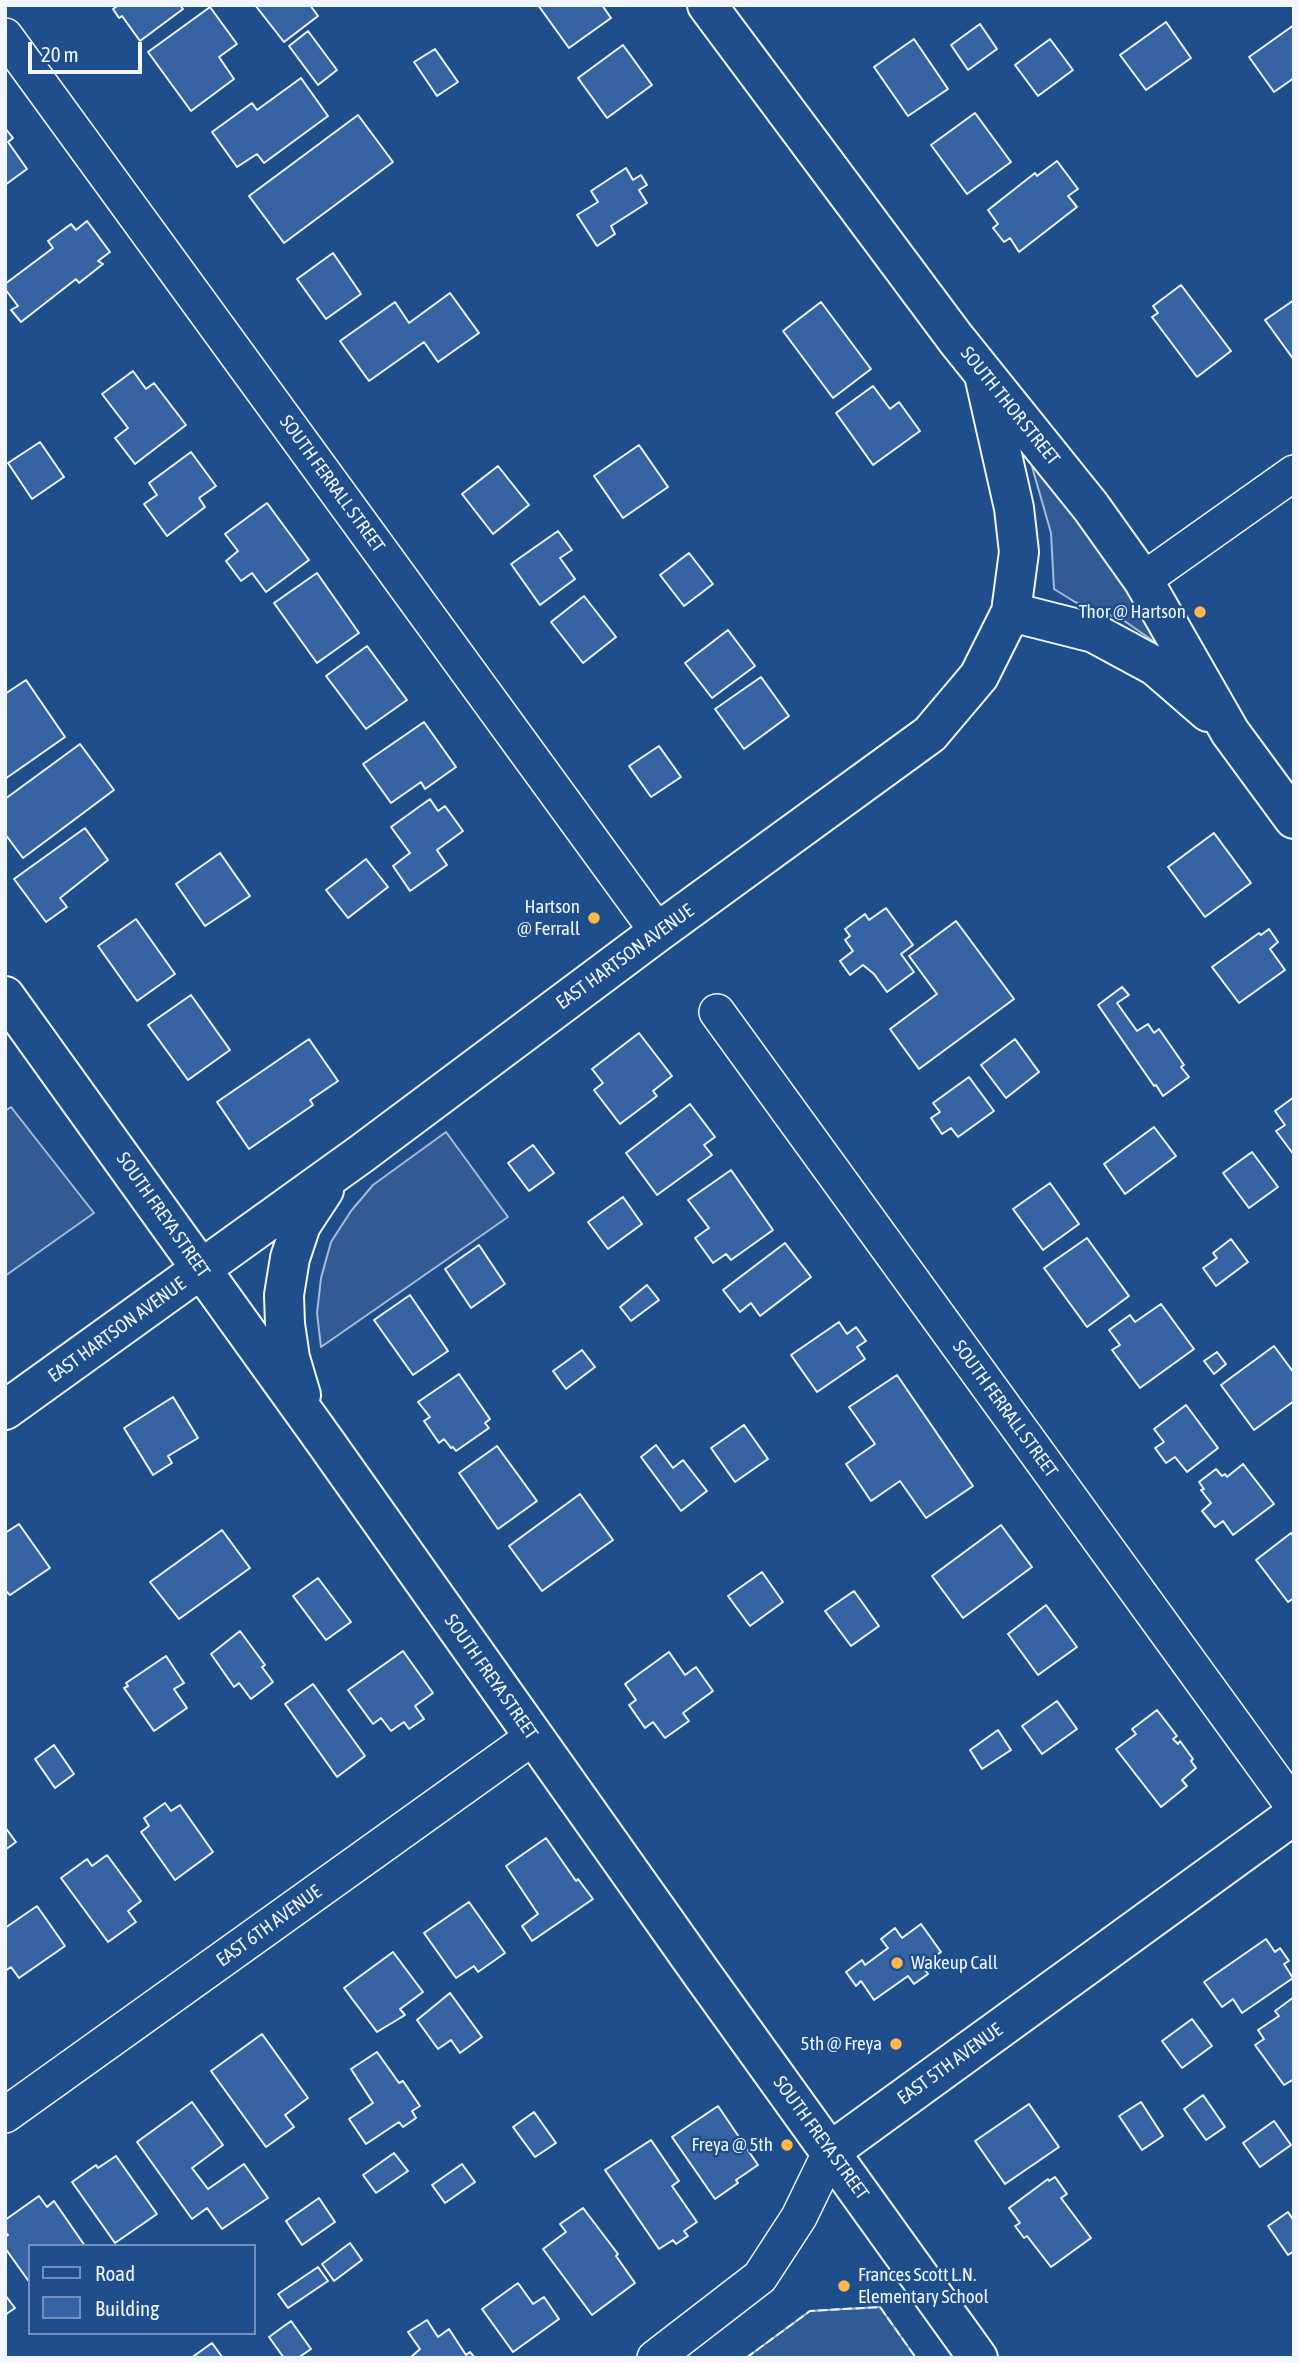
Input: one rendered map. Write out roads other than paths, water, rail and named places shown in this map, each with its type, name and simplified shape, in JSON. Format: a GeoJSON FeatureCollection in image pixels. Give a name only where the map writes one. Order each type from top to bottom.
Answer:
{"type":"FeatureCollection","features":[{"type":"Feature","properties":{"kind":"main road","name":"SOUTH THOR STREET"},"geometry":{"type":"LineString","coordinates":[[707,5],[984,375],[1086,500],[1143,580],[1230,732],[1294,819]]}},
{"type":"Feature","properties":{"kind":"main road","name":"EAST HARTSON AVENUE"},"geometry":{"type":"LineString","coordinates":[[5,1410],[361,1154],[930,734],[979,676],[1011,612],[1019,552],[1016,519],[984,375]]}},
{"type":"Feature","properties":{"kind":"main road"},"geometry":{"type":"LineString","coordinates":[[1011,612],[1094,633],[1155,666],[1230,732]]}},
{"type":"Feature","properties":{"kind":"main road","name":"SOUTH FREYA STREET"},"geometry":{"type":"LineString","coordinates":[[5,996],[978,2358]]}},
{"type":"Feature","properties":{"kind":"main road"},"geometry":{"type":"LineString","coordinates":[[324,1440],[297,1388],[285,1324],[284,1295],[290,1258],[301,1225],[320,1195],[361,1154]]}},
{"type":"Feature","properties":{"kind":"main road","name":"EAST 5TH AVENUE"},"geometry":{"type":"LineString","coordinates":[[831,2151],[1294,1815]]}},
{"type":"Feature","properties":{"kind":"street","name":"SOUTH FERRALL STREET"},"geometry":{"type":"LineString","coordinates":[[5,36],[659,932]]}},
{"type":"Feature","properties":{"kind":"street"},"geometry":{"type":"LineString","coordinates":[[1143,580],[1294,473]]}},
{"type":"Feature","properties":{"kind":"street","name":"SOUTH FERRALL STREET"},"geometry":{"type":"LineString","coordinates":[[717,1012],[1294,1807]]}},
{"type":"Feature","properties":{"kind":"street","name":"EAST 6TH AVENUE"},"geometry":{"type":"LineString","coordinates":[[5,2115],[533,1737]]}},
{"type":"Feature","properties":{"kind":"street","name":"EAST 5TH AVENUE"},"geometry":{"type":"LineString","coordinates":[[655,2358],[760,2277],[799,2217],[831,2151]]}},
{"type":"Feature","properties":{"kind":"place","name":"Thor @ Hartson"},"geometry":{"type":"Point","coordinates":[1200,612]}},
{"type":"Feature","properties":{"kind":"place","name":"Hartson @ Ferrall"},"geometry":{"type":"Point","coordinates":[594,918]}},
{"type":"Feature","properties":{"kind":"place","name":"Wakeup Call"},"geometry":{"type":"Point","coordinates":[897,1963]}},
{"type":"Feature","properties":{"kind":"place","name":"5th @ Freya"},"geometry":{"type":"Point","coordinates":[896,2044]}},
{"type":"Feature","properties":{"kind":"place","name":"Freya @ 5th"},"geometry":{"type":"Point","coordinates":[787,2145]}},
{"type":"Feature","properties":{"kind":"place","name":"Frances Scott L.N. Elementary School"},"geometry":{"type":"Point","coordinates":[844,2286]}}]}
